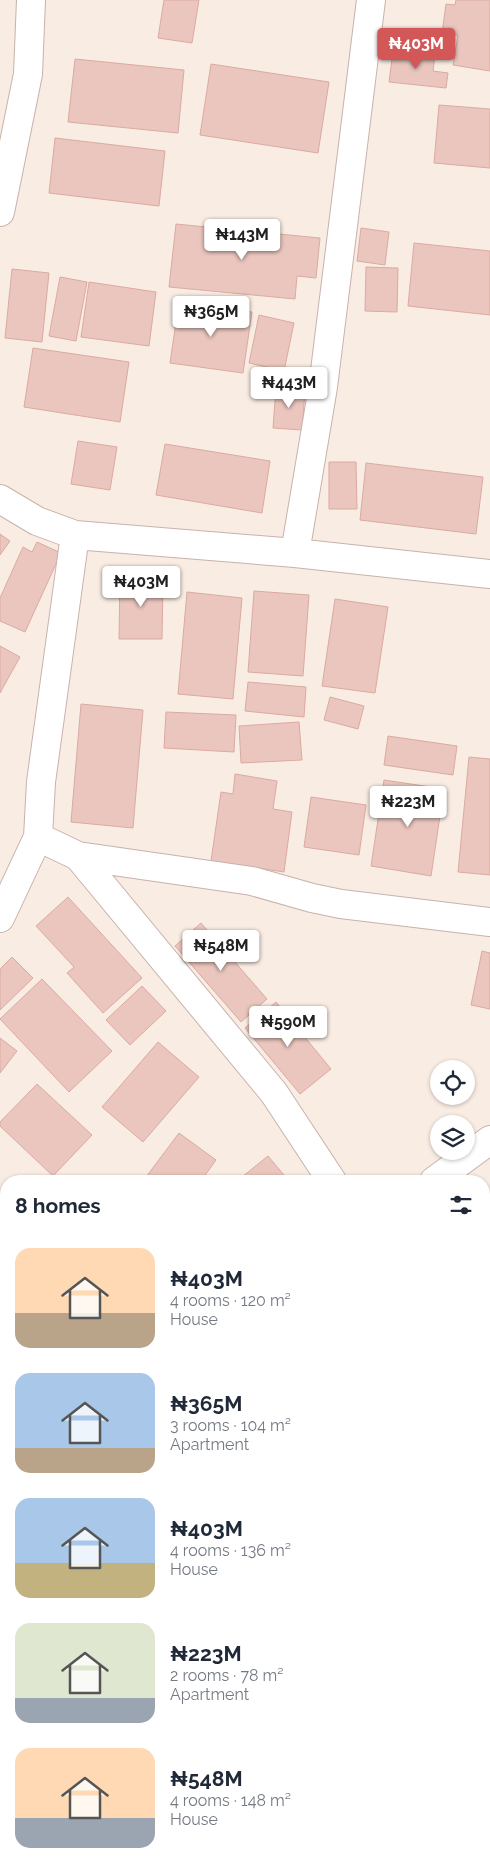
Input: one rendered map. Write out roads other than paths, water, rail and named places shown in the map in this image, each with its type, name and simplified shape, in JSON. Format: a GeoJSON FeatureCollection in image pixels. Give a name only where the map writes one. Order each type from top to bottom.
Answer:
{"type":"FeatureCollection","features":[{"type":"Feature","properties":{"kind":"street"},"geometry":{"type":"LineString","coordinates":[[0,212],[28,74],[31,0]]}},
{"type":"Feature","properties":{"kind":"street"},"geometry":{"type":"LineString","coordinates":[[295,553],[323,387],[371,0]]}},
{"type":"Feature","properties":{"kind":"street"},"geometry":{"type":"LineString","coordinates":[[0,499],[36,521],[75,535],[295,553],[490,574]]}},
{"type":"Feature","properties":{"kind":"street"},"geometry":{"type":"LineString","coordinates":[[0,918],[38,836],[41,782],[75,535]]}},
{"type":"Feature","properties":{"kind":"street"},"geometry":{"type":"LineString","coordinates":[[38,836],[78,856],[244,879],[341,904],[490,922]]}},
{"type":"Feature","properties":{"kind":"street"},"geometry":{"type":"LineString","coordinates":[[78,856],[274,1093],[328,1175]]}},
{"type":"Feature","properties":{"kind":"street"},"geometry":{"type":"LineString","coordinates":[[442,1175],[490,1140]]}}]}
